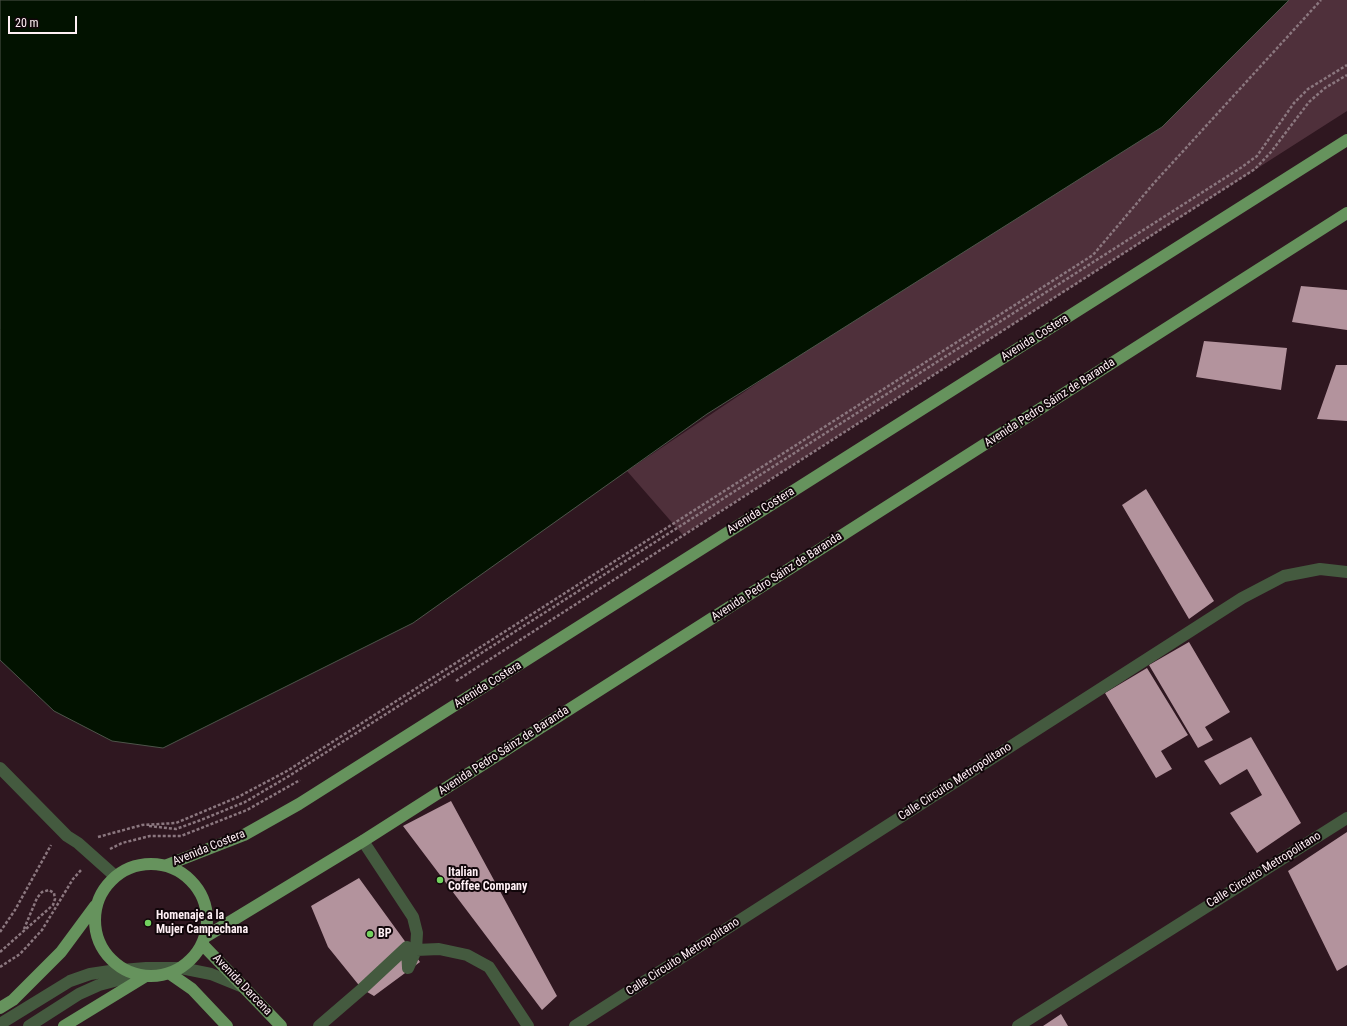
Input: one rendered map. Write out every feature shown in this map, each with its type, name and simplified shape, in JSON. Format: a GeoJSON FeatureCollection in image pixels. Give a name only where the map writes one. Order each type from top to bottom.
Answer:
{"type":"FeatureCollection","features":[{"type":"Feature","properties":{"kind":"main road","name":"Avenida Costera"},"geometry":{"type":"LineString","coordinates":[[167,865],[244,835],[299,804],[1347,140]]}},
{"type":"Feature","properties":{"kind":"main road","name":"Avenida Pedro Sáinz de Baranda"},"geometry":{"type":"LineString","coordinates":[[204,940],[363,841],[1347,213]]}},
{"type":"Feature","properties":{"kind":"main road"},"geometry":{"type":"LineString","coordinates":[[0,1008],[13,1000],[61,952],[95,906],[102,890],[115,876],[130,867],[148,863],[167,865],[183,873],[196,885],[205,901],[208,919],[204,940],[192,959],[181,968],[170,973],[146,976],[124,970],[111,961],[99,945],[94,926],[95,906]]}},
{"type":"Feature","properties":{"kind":"main road","name":"Avenida Darcena"},"geometry":{"type":"LineString","coordinates":[[204,940],[244,988],[282,1026]]}},
{"type":"Feature","properties":{"kind":"main road"},"geometry":{"type":"LineString","coordinates":[[170,973],[192,989],[227,1026]]}},
{"type":"Feature","properties":{"kind":"main road"},"geometry":{"type":"LineString","coordinates":[[64,1026],[146,976]]}},
{"type":"Feature","properties":{"kind":"street","name":"Calle Circuito Metropolitano"},"geometry":{"type":"LineString","coordinates":[[575,1026],[1242,598],[1284,576],[1320,569],[1347,572]]}},
{"type":"Feature","properties":{"kind":"street"},"geometry":{"type":"LineString","coordinates":[[0,768],[60,829],[115,876]]}},
{"type":"Feature","properties":{"kind":"street","name":"Calle Circuito Metropolitano"},"geometry":{"type":"LineString","coordinates":[[1018,1026],[1347,818]]}},
{"type":"Feature","properties":{"kind":"street"},"geometry":{"type":"LineString","coordinates":[[319,1026],[362,989],[407,946],[408,968],[416,950],[417,933],[413,917],[363,841]]}},
{"type":"Feature","properties":{"kind":"street"},"geometry":{"type":"LineString","coordinates":[[416,950],[439,949],[467,955],[489,967],[528,1026]]}},
{"type":"Feature","properties":{"kind":"street"},"geometry":{"type":"LineString","coordinates":[[0,1024],[70,981],[90,974],[124,970],[181,968],[216,976],[244,988]]}},
{"type":"Feature","properties":{"kind":"street"},"geometry":{"type":"LineString","coordinates":[[29,1026],[79,994],[99,985],[122,979],[146,976]]}},
{"type":"Feature","properties":{"kind":"path"},"geometry":{"type":"LineString","coordinates":[[78,843],[142,825],[176,823],[238,797],[288,771],[1094,254],[1154,183],[1321,0]]}},
{"type":"Feature","properties":{"kind":"path"},"geometry":{"type":"LineString","coordinates":[[142,825],[176,829],[245,802],[288,776],[1242,167],[1257,156],[1294,103],[1308,89],[1347,65]]}},
{"type":"Feature","properties":{"kind":"path"},"geometry":{"type":"LineString","coordinates":[[455,681],[1255,169],[1271,152],[1309,102],[1325,88],[1347,75]]}},
{"type":"Feature","properties":{"kind":"path"},"geometry":{"type":"LineString","coordinates":[[0,967],[20,954],[42,930],[73,879],[94,857],[129,842],[150,836],[181,836],[247,810],[301,779]]}},
{"type":"Feature","properties":{"kind":"path"},"geometry":{"type":"LineString","coordinates":[[0,932],[15,910],[60,829]]}},
{"type":"Feature","properties":{"kind":"path"},"geometry":{"type":"LineString","coordinates":[[0,952],[24,929],[53,905],[55,900],[54,893],[49,890],[42,892],[24,929]]}},
{"type":"Feature","properties":{"kind":"shaded area"},"geometry":{"type":"Polygon","coordinates":[[[0,0],[1289,0],[1162,127],[707,414],[413,623],[163,748],[112,741],[54,711],[0,660],[0,0]]]}},
{"type":"Feature","properties":{"kind":"shaded area"},"geometry":{"type":"Polygon","coordinates":[[[1275,0],[1347,0],[1347,111],[683,535],[627,471],[1085,162],[1275,0]]]}},
{"type":"Feature","properties":{"kind":"building"},"geometry":{"type":"Polygon","coordinates":[[[1301,286],[1347,290],[1347,330],[1292,322],[1301,286]]]}},
{"type":"Feature","properties":{"kind":"building"},"geometry":{"type":"Polygon","coordinates":[[[1204,341],[1287,348],[1281,390],[1196,377],[1204,341]]]}},
{"type":"Feature","properties":{"kind":"building"},"geometry":{"type":"Polygon","coordinates":[[[1336,365],[1347,365],[1347,421],[1317,419],[1336,365]]]}},
{"type":"Feature","properties":{"kind":"building"},"geometry":{"type":"Polygon","coordinates":[[[1146,489],[1214,601],[1189,619],[1122,505],[1146,489]]]}},
{"type":"Feature","properties":{"kind":"building"},"geometry":{"type":"Polygon","coordinates":[[[1189,642],[1230,712],[1205,727],[1213,740],[1198,748],[1149,665],[1189,642]]]}},
{"type":"Feature","properties":{"kind":"building"},"geometry":{"type":"Polygon","coordinates":[[[1147,668],[1188,735],[1161,751],[1172,769],[1156,778],[1105,693],[1147,668]]]}},
{"type":"Feature","properties":{"kind":"building"},"geometry":{"type":"Polygon","coordinates":[[[1251,737],[1301,823],[1257,853],[1230,813],[1262,795],[1247,769],[1220,785],[1204,761],[1251,737]]]}},
{"type":"Feature","properties":{"kind":"building"},"geometry":{"type":"Polygon","coordinates":[[[451,801],[557,996],[542,1010],[403,826],[451,801]]]}},
{"type":"Feature","properties":{"kind":"building"},"geometry":{"type":"Polygon","coordinates":[[[1347,832],[1347,965],[1337,971],[1288,871],[1347,832]]]}},
{"type":"Feature","properties":{"kind":"building"},"geometry":{"type":"Polygon","coordinates":[[[359,878],[420,962],[374,996],[362,989],[328,947],[311,906],[359,878]]]}},
{"type":"Feature","properties":{"kind":"building"},"geometry":{"type":"Polygon","coordinates":[[[1061,1014],[1068,1026],[1043,1026],[1061,1014]]]}},
{"type":"Feature","properties":{"kind":"place","name":"Italian Coffee Company"},"geometry":{"type":"Point","coordinates":[440,880]}},
{"type":"Feature","properties":{"kind":"place","name":"Homenaje a la Mujer Campechana"},"geometry":{"type":"Point","coordinates":[148,923]}},
{"type":"Feature","properties":{"kind":"place","name":"BP"},"geometry":{"type":"Point","coordinates":[370,934]}}]}
